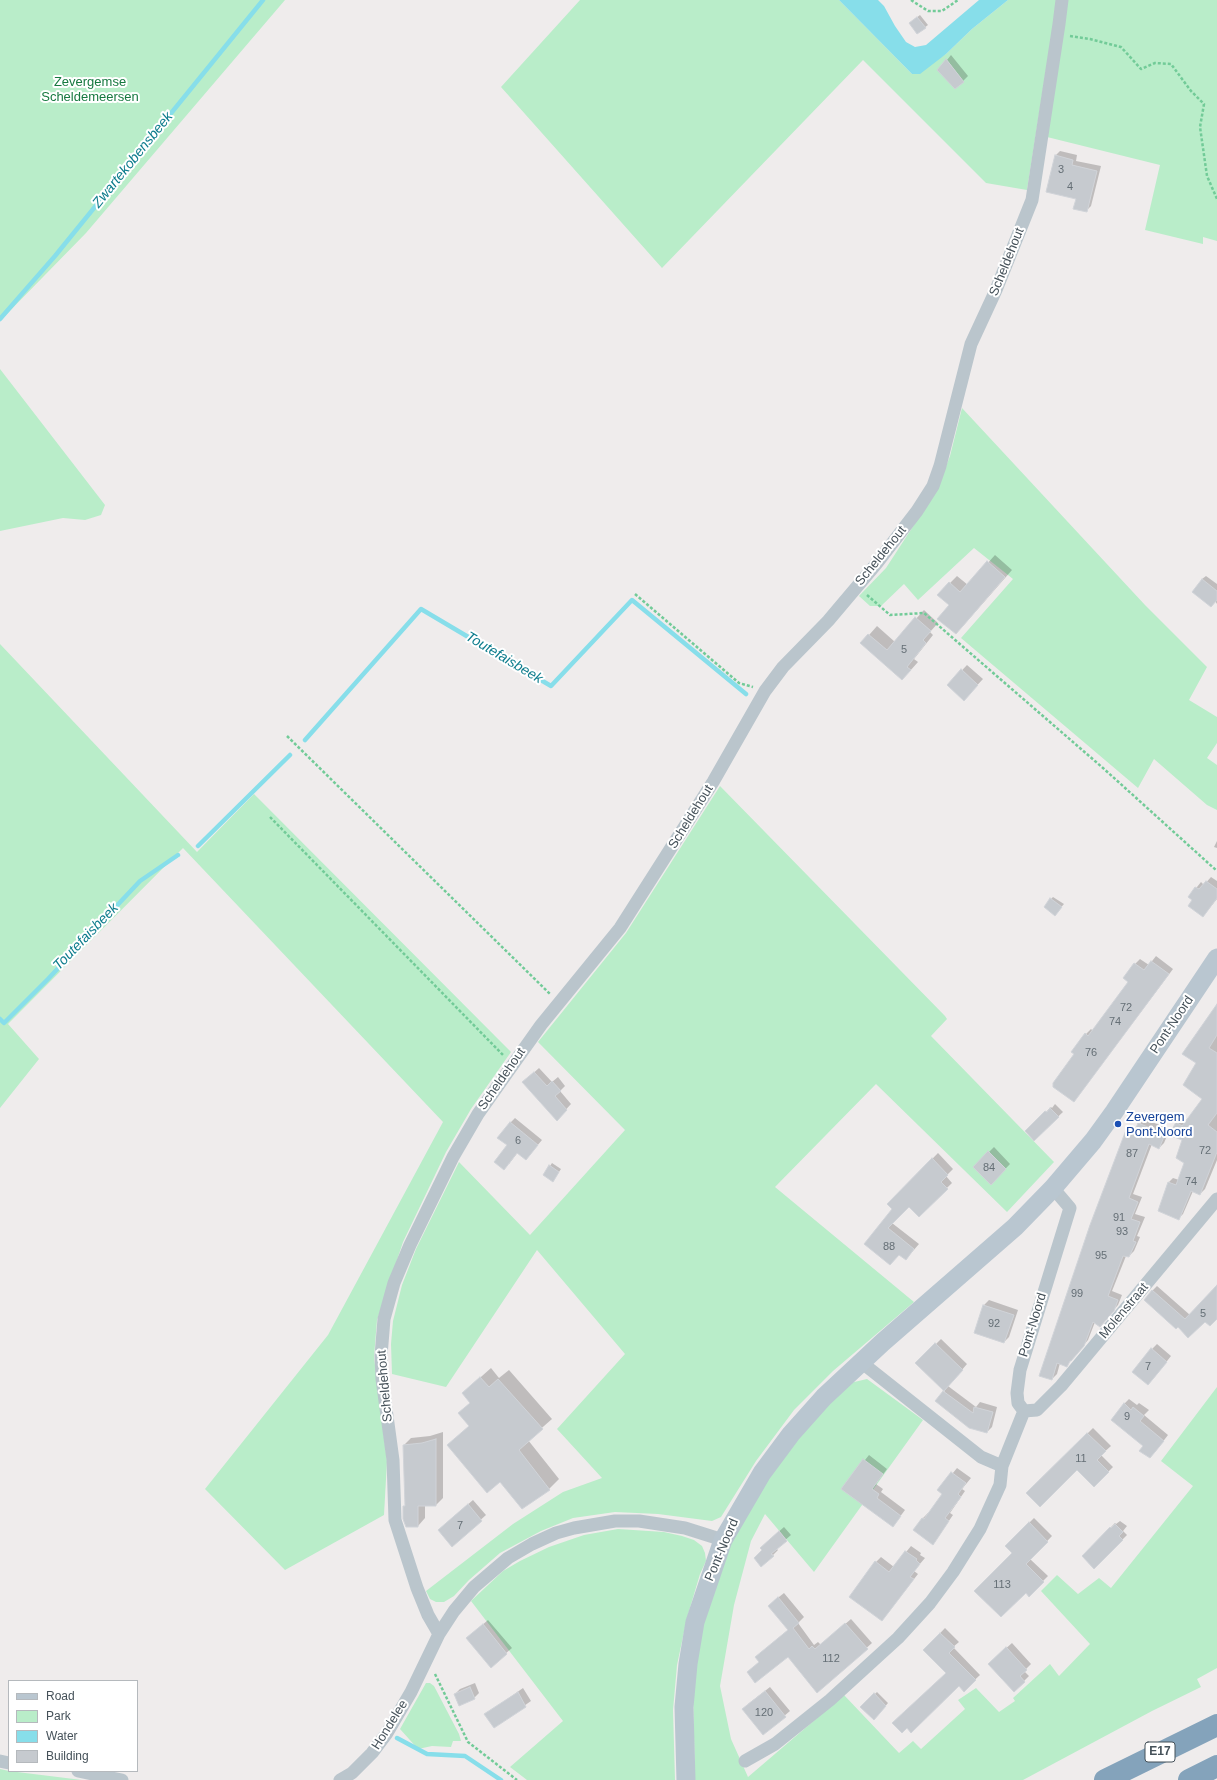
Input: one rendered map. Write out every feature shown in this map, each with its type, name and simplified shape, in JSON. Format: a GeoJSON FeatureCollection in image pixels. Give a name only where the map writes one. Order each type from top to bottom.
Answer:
{"type":"FeatureCollection","features":[{"type":"Feature","properties":{"kind":"highway","name":"E17"},"geometry":{"type":"LineString","coordinates":[[1104,1780],[1217,1725]]}},
{"type":"Feature","properties":{"kind":"highway"},"geometry":{"type":"LineString","coordinates":[[1189,1780],[1217,1766]]}},
{"type":"Feature","properties":{"kind":"street","name":"Scheldehout"},"geometry":{"type":"LineString","coordinates":[[439,1634],[428,1615],[417,1588],[395,1520],[393,1460],[382,1379],[381,1338],[384,1319],[394,1283],[410,1245],[453,1157],[478,1114],[561,1000],[620,928],[713,782],[765,691],[783,667],[828,621],[857,587],[917,511],[933,486],[940,466],[971,344],[996,290],[1032,200],[1058,35],[1062,0]]}},
{"type":"Feature","properties":{"kind":"street","name":"Pont-Noord"},"geometry":{"type":"LineString","coordinates":[[686,1780],[684,1707],[688,1664],[696,1622],[723,1540],[742,1506],[776,1453],[815,1406],[861,1362],[1014,1227],[1053,1188],[1093,1141],[1114,1112],[1217,958]]}},
{"type":"Feature","properties":{"kind":"street","name":"Pont-Noord"},"geometry":{"type":"LineString","coordinates":[[1024,1411],[1018,1403],[1017,1393],[1020,1370],[1070,1208],[1053,1188]]}},
{"type":"Feature","properties":{"kind":"street","name":"Molenstraat"},"geometry":{"type":"LineString","coordinates":[[1024,1411],[1037,1410],[1053,1395],[1217,1199]]}},
{"type":"Feature","properties":{"kind":"street"},"geometry":{"type":"LineString","coordinates":[[861,1362],[981,1457],[1002,1466]]}},
{"type":"Feature","properties":{"kind":"street"},"geometry":{"type":"LineString","coordinates":[[745,1761],[775,1744],[830,1700],[898,1638],[930,1603],[953,1572],[980,1529],[1000,1485],[1002,1466],[1024,1411]]}},
{"type":"Feature","properties":{"kind":"street"},"geometry":{"type":"LineString","coordinates":[[428,1658],[439,1634],[474,1587],[508,1558],[532,1544],[556,1533],[592,1524],[615,1521],[639,1521],[685,1528],[723,1540]]}},
{"type":"Feature","properties":{"kind":"street","name":"Hondelee"},"geometry":{"type":"LineString","coordinates":[[340,1780],[352,1773],[372,1754],[388,1733],[428,1658]]}},
{"type":"Feature","properties":{"kind":"street"},"geometry":{"type":"LineString","coordinates":[[83,1772],[122,1780]]}},
{"type":"Feature","properties":{"kind":"path"},"geometry":{"type":"LineString","coordinates":[[911,0],[928,11],[942,11],[958,0]]}},
{"type":"Feature","properties":{"kind":"path"},"geometry":{"type":"LineString","coordinates":[[1058,35],[1090,39],[1122,47],[1141,70],[1155,63],[1171,64],[1191,91],[1204,104],[1200,127],[1207,176],[1217,198]]}},
{"type":"Feature","properties":{"kind":"path"},"geometry":{"type":"LineString","coordinates":[[857,587],[890,615],[924,613],[1103,768],[1217,871]]}},
{"type":"Feature","properties":{"kind":"path"},"geometry":{"type":"LineString","coordinates":[[635,594],[739,683],[765,691]]}},
{"type":"Feature","properties":{"kind":"path"},"geometry":{"type":"LineString","coordinates":[[287,736],[547,993],[561,1000]]}},
{"type":"Feature","properties":{"kind":"path"},"geometry":{"type":"LineString","coordinates":[[270,817],[513,1064]]}},
{"type":"Feature","properties":{"kind":"path"},"geometry":{"type":"LineString","coordinates":[[428,1658],[468,1742],[517,1780]]}},
{"type":"Feature","properties":{"kind":"green space","name":"Zevergemse Scheldemeersen"},"geometry":{"type":"Polygon","coordinates":[[[0,0],[285,0],[86,233],[0,321],[0,0]]]}},
{"type":"Feature","properties":{"kind":"green space"},"geometry":{"type":"Polygon","coordinates":[[[580,0],[839,0],[912,74],[946,54],[972,29],[1008,0],[1057,0],[1027,190],[986,183],[863,60],[662,268],[501,87],[580,0]]]}},
{"type":"Feature","properties":{"kind":"green space"},"geometry":{"type":"Polygon","coordinates":[[[1066,0],[1217,0],[1217,241],[1203,237],[1203,244],[1145,230],[1160,165],[1047,137],[1066,0]]]}},
{"type":"Feature","properties":{"kind":"green space"},"geometry":{"type":"Polygon","coordinates":[[[0,369],[105,505],[101,515],[85,520],[63,518],[0,531],[0,369]]]}},
{"type":"Feature","properties":{"kind":"green space"},"geometry":{"type":"Polygon","coordinates":[[[962,408],[1145,605],[1207,667],[1189,700],[1217,717],[1217,743],[1207,758],[1217,765],[1217,810],[1207,805],[1154,759],[1138,788],[961,638],[1013,579],[974,548],[918,600],[904,584],[881,606],[870,606],[859,596],[886,568],[936,491],[950,456],[962,408]]]}},
{"type":"Feature","properties":{"kind":"green space"},"geometry":{"type":"Polygon","coordinates":[[[0,644],[197,852],[254,794],[511,1052],[471,1109],[446,1152],[403,1242],[377,1320],[374,1357],[387,1461],[384,1515],[285,1570],[205,1489],[328,1335],[443,1122],[183,848],[8,1024],[39,1059],[0,1108],[0,644]]]}},
{"type":"Feature","properties":{"kind":"green space"},"geometry":{"type":"Polygon","coordinates":[[[720,786],[945,1016],[947,1019],[931,1036],[1054,1162],[1007,1212],[876,1084],[775,1187],[914,1302],[833,1371],[794,1410],[756,1461],[721,1517],[712,1521],[658,1514],[615,1512],[573,1518],[541,1531],[500,1553],[469,1580],[454,1596],[444,1602],[436,1602],[430,1599],[426,1591],[513,1524],[563,1492],[602,1478],[557,1429],[625,1354],[537,1250],[446,1387],[392,1374],[391,1344],[393,1321],[402,1285],[416,1249],[459,1162],[530,1235],[625,1130],[538,1042],[626,933],[720,786]]]}},
{"type":"Feature","properties":{"kind":"green space"},"geometry":{"type":"Polygon","coordinates":[[[867,1379],[923,1420],[814,1572],[765,1514],[751,1541],[734,1605],[720,1686],[731,1739],[748,1777],[844,1695],[899,1753],[913,1741],[921,1749],[965,1709],[958,1700],[976,1688],[999,1712],[1015,1701],[1013,1698],[1050,1664],[1059,1676],[1090,1644],[1041,1591],[1057,1575],[1078,1594],[1099,1578],[1111,1588],[1193,1486],[1161,1461],[1217,1387],[1217,1668],[1197,1679],[1201,1687],[1152,1711],[1023,1780],[695,1780],[693,1692],[698,1646],[710,1593],[730,1542],[782,1457],[828,1403],[850,1383],[867,1379]]]}},
{"type":"Feature","properties":{"kind":"green space"},"geometry":{"type":"Polygon","coordinates":[[[618,1529],[664,1532],[682,1536],[694,1540],[702,1546],[705,1553],[706,1561],[700,1574],[687,1618],[677,1665],[673,1710],[675,1780],[527,1780],[510,1767],[563,1721],[471,1601],[503,1571],[520,1561],[549,1547],[584,1535],[618,1529]]]}},
{"type":"Feature","properties":{"kind":"green space"},"geometry":{"type":"Polygon","coordinates":[[[426,1683],[430,1683],[434,1686],[459,1734],[461,1741],[453,1741],[451,1747],[432,1746],[418,1749],[400,1729],[426,1683]]]}},
{"type":"Feature","properties":{"kind":"green space"},"geometry":{"type":"Polygon","coordinates":[[[0,1769],[8,1772],[82,1780],[0,1780],[0,1769]]]}},
{"type":"Feature","properties":{"kind":"water"},"geometry":{"type":"Polygon","coordinates":[[[839,0],[878,0],[884,6],[906,42],[915,47],[926,45],[979,0],[1008,0],[972,29],[946,54],[920,74],[912,74],[839,0]]]}},
{"type":"Feature","properties":{"kind":"building"},"geometry":{"type":"Polygon","coordinates":[[[917,17],[926,28],[917,34],[909,23],[917,17]]]}},
{"type":"Feature","properties":{"kind":"building"},"geometry":{"type":"Polygon","coordinates":[[[946,59],[964,82],[955,89],[937,70],[946,59]]]}},
{"type":"Feature","properties":{"kind":"building"},"geometry":{"type":"Polygon","coordinates":[[[1055,155],[1073,160],[1072,165],[1097,171],[1087,212],[1073,209],[1076,199],[1046,192],[1055,155]]]}},
{"type":"Feature","properties":{"kind":"building"},"geometry":{"type":"Polygon","coordinates":[[[987,561],[1005,577],[956,634],[937,619],[949,605],[937,595],[949,582],[960,592],[987,561]]]}},
{"type":"Feature","properties":{"kind":"building"},"geometry":{"type":"Polygon","coordinates":[[[1202,579],[1217,591],[1217,600],[1211,607],[1192,592],[1202,579]]]}},
{"type":"Feature","properties":{"kind":"building"},"geometry":{"type":"Polygon","coordinates":[[[915,617],[931,631],[923,640],[926,643],[907,667],[911,670],[902,680],[860,643],[868,634],[887,650],[915,617]]]}},
{"type":"Feature","properties":{"kind":"building"},"geometry":{"type":"Polygon","coordinates":[[[961,669],[978,685],[964,701],[947,685],[961,669]]]}},
{"type":"Feature","properties":{"kind":"building"},"geometry":{"type":"Polygon","coordinates":[[[1206,881],[1217,889],[1217,898],[1203,917],[1188,906],[1192,900],[1188,897],[1195,887],[1199,889],[1206,881]]]}},
{"type":"Feature","properties":{"kind":"building"},"geometry":{"type":"Polygon","coordinates":[[[1050,898],[1062,907],[1055,916],[1044,907],[1050,898]]]}},
{"type":"Feature","properties":{"kind":"building"},"geometry":{"type":"Polygon","coordinates":[[[1151,961],[1169,974],[1074,1102],[1053,1087],[1053,1083],[1074,1054],[1071,1052],[1085,1033],[1088,1036],[1128,982],[1123,978],[1134,963],[1144,970],[1151,961]]]}},
{"type":"Feature","properties":{"kind":"building"},"geometry":{"type":"Polygon","coordinates":[[[1217,1004],[1217,1035],[1209,1048],[1217,1053],[1217,1113],[1208,1125],[1217,1132],[1217,1152],[1200,1195],[1191,1191],[1179,1220],[1158,1211],[1168,1182],[1176,1185],[1184,1163],[1176,1158],[1182,1140],[1169,1135],[1176,1122],[1182,1126],[1202,1099],[1183,1085],[1196,1063],[1182,1054],[1217,1004]]]}},
{"type":"Feature","properties":{"kind":"building"},"geometry":{"type":"Polygon","coordinates":[[[534,1072],[547,1086],[552,1081],[561,1091],[555,1096],[567,1110],[557,1121],[522,1082],[534,1072]]]}},
{"type":"Feature","properties":{"kind":"building"},"geometry":{"type":"Polygon","coordinates":[[[1050,1108],[1059,1117],[1034,1141],[1025,1131],[1050,1108]]]}},
{"type":"Feature","properties":{"kind":"building"},"geometry":{"type":"Polygon","coordinates":[[[510,1122],[538,1145],[526,1160],[517,1153],[504,1170],[494,1162],[507,1145],[497,1138],[510,1122]]]}},
{"type":"Feature","properties":{"kind":"building"},"geometry":{"type":"Polygon","coordinates":[[[1138,1123],[1165,1134],[1159,1149],[1149,1144],[1129,1198],[1138,1202],[1131,1219],[1140,1222],[1133,1241],[1136,1242],[1129,1257],[1123,1256],[1108,1296],[1118,1300],[1114,1311],[1100,1327],[1093,1322],[1084,1346],[1070,1361],[1067,1367],[1057,1363],[1052,1380],[1039,1376],[1090,1225],[1126,1130],[1134,1133],[1138,1123]]]}},
{"type":"Feature","properties":{"kind":"building"},"geometry":{"type":"Polygon","coordinates":[[[988,1151],[1006,1169],[991,1185],[973,1167],[988,1151]]]}},
{"type":"Feature","properties":{"kind":"building"},"geometry":{"type":"Polygon","coordinates":[[[932,1158],[948,1175],[941,1182],[948,1189],[919,1217],[909,1207],[888,1228],[914,1249],[906,1260],[899,1255],[890,1265],[864,1244],[892,1209],[887,1204],[932,1158]]]}},
{"type":"Feature","properties":{"kind":"building"},"geometry":{"type":"Polygon","coordinates":[[[549,1165],[559,1172],[553,1182],[543,1175],[549,1165]]]}},
{"type":"Feature","properties":{"kind":"building"},"geometry":{"type":"Polygon","coordinates":[[[1217,1285],[1217,1319],[1210,1326],[1205,1322],[1188,1338],[1178,1327],[1176,1329],[1144,1300],[1152,1290],[1185,1319],[1217,1285]]]}},
{"type":"Feature","properties":{"kind":"building"},"geometry":{"type":"Polygon","coordinates":[[[983,1305],[1014,1315],[1004,1343],[974,1333],[983,1305]]]}},
{"type":"Feature","properties":{"kind":"building"},"geometry":{"type":"Polygon","coordinates":[[[935,1343],[963,1370],[944,1391],[915,1363],[935,1343]]]}},
{"type":"Feature","properties":{"kind":"building"},"geometry":{"type":"Polygon","coordinates":[[[1151,1348],[1167,1362],[1148,1385],[1132,1372],[1151,1348]]]}},
{"type":"Feature","properties":{"kind":"building"},"geometry":{"type":"Polygon","coordinates":[[[480,1377],[489,1387],[498,1379],[543,1429],[519,1450],[550,1490],[522,1509],[500,1482],[487,1493],[447,1445],[469,1426],[458,1413],[470,1403],[462,1393],[480,1377]]]}},
{"type":"Feature","properties":{"kind":"building"},"geometry":{"type":"Polygon","coordinates":[[[943,1391],[973,1413],[974,1407],[993,1412],[987,1433],[969,1428],[935,1401],[943,1391]]]}},
{"type":"Feature","properties":{"kind":"building"},"geometry":{"type":"Polygon","coordinates":[[[1124,1403],[1131,1410],[1133,1407],[1144,1416],[1140,1421],[1164,1441],[1150,1458],[1139,1451],[1143,1446],[1111,1420],[1124,1403]]]}},
{"type":"Feature","properties":{"kind":"building"},"geometry":{"type":"Polygon","coordinates":[[[1087,1433],[1106,1451],[1097,1460],[1109,1472],[1094,1487],[1077,1470],[1040,1507],[1026,1493],[1087,1433]]]}},
{"type":"Feature","properties":{"kind":"building"},"geometry":{"type":"Polygon","coordinates":[[[436,1439],[436,1506],[418,1506],[418,1527],[406,1527],[403,1519],[403,1506],[405,1506],[403,1445],[422,1443],[436,1439]]]}},
{"type":"Feature","properties":{"kind":"building"},"geometry":{"type":"Polygon","coordinates":[[[863,1459],[883,1474],[872,1489],[879,1494],[877,1498],[901,1516],[893,1527],[841,1489],[863,1459]]]}},
{"type":"Feature","properties":{"kind":"building"},"geometry":{"type":"Polygon","coordinates":[[[951,1472],[966,1483],[958,1494],[961,1497],[945,1518],[949,1521],[933,1545],[913,1530],[922,1518],[924,1519],[942,1494],[937,1490],[951,1472]]]}},
{"type":"Feature","properties":{"kind":"building"},"geometry":{"type":"Polygon","coordinates":[[[468,1504],[482,1521],[452,1547],[438,1530],[468,1504]]]}},
{"type":"Feature","properties":{"kind":"building"},"geometry":{"type":"Polygon","coordinates":[[[1029,1522],[1048,1542],[1026,1564],[1044,1582],[1029,1597],[1026,1593],[1001,1617],[974,1591],[1012,1553],[1005,1546],[1029,1522]]]}},
{"type":"Feature","properties":{"kind":"building"},"geometry":{"type":"Polygon","coordinates":[[[1115,1524],[1123,1532],[1119,1536],[1123,1540],[1094,1569],[1082,1556],[1110,1527],[1111,1528],[1115,1524]]]}},
{"type":"Feature","properties":{"kind":"building"},"geometry":{"type":"Polygon","coordinates":[[[779,1531],[787,1541],[771,1554],[774,1556],[761,1567],[754,1558],[762,1550],[760,1548],[779,1531]]]}},
{"type":"Feature","properties":{"kind":"building"},"geometry":{"type":"Polygon","coordinates":[[[905,1551],[917,1559],[916,1560],[920,1564],[910,1577],[914,1579],[882,1621],[849,1597],[875,1561],[889,1572],[905,1551]]]}},
{"type":"Feature","properties":{"kind":"building"},"geometry":{"type":"Polygon","coordinates":[[[778,1597],[799,1623],[793,1628],[809,1649],[812,1646],[815,1649],[845,1623],[868,1649],[817,1693],[788,1657],[755,1683],[747,1672],[759,1662],[755,1657],[788,1630],[768,1606],[778,1597]]]}},
{"type":"Feature","properties":{"kind":"building"},"geometry":{"type":"Polygon","coordinates":[[[483,1624],[507,1654],[491,1668],[466,1638],[483,1624]]]}},
{"type":"Feature","properties":{"kind":"building"},"geometry":{"type":"Polygon","coordinates":[[[940,1633],[955,1647],[949,1653],[976,1680],[964,1692],[959,1686],[911,1733],[907,1728],[902,1733],[892,1723],[946,1673],[923,1650],[940,1633]]]}},
{"type":"Feature","properties":{"kind":"building"},"geometry":{"type":"Polygon","coordinates":[[[1006,1647],[1027,1670],[1020,1676],[1025,1682],[1014,1692],[988,1664],[1006,1647]]]}},
{"type":"Feature","properties":{"kind":"building"},"geometry":{"type":"Polygon","coordinates":[[[470,1687],[475,1699],[459,1706],[454,1694],[470,1687]]]}},
{"type":"Feature","properties":{"kind":"building"},"geometry":{"type":"Polygon","coordinates":[[[765,1691],[786,1717],[763,1735],[742,1709],[765,1691]]]}},
{"type":"Feature","properties":{"kind":"building"},"geometry":{"type":"Polygon","coordinates":[[[518,1692],[526,1707],[494,1728],[484,1714],[518,1692]]]}},
{"type":"Feature","properties":{"kind":"building"},"geometry":{"type":"Polygon","coordinates":[[[874,1693],[886,1706],[874,1720],[860,1707],[874,1693]]]}},
{"type":"Feature","properties":{"kind":"waterway","name":"Zwartekobensbeek"},"geometry":{"type":"LineString","coordinates":[[0,319],[55,256],[263,0]]}},
{"type":"Feature","properties":{"kind":"waterway","name":"Toutefaisbeek"},"geometry":{"type":"LineString","coordinates":[[305,740],[421,609],[551,686],[632,600],[746,694]]}},
{"type":"Feature","properties":{"kind":"waterway","name":"Toutefaisbeek"},"geometry":{"type":"LineString","coordinates":[[198,846],[290,755]]}},
{"type":"Feature","properties":{"kind":"waterway","name":"Toutefaisbeek"},"geometry":{"type":"LineString","coordinates":[[0,1019],[4,1023],[48,979],[140,881],[178,855]]}},
{"type":"Feature","properties":{"kind":"waterway"},"geometry":{"type":"LineString","coordinates":[[397,1738],[427,1754],[465,1756],[501,1780]]}},
{"type":"Feature","properties":{"kind":"place","name":"Zevergem Pont-Noord"},"geometry":{"type":"Point","coordinates":[1118,1124]}}]}
